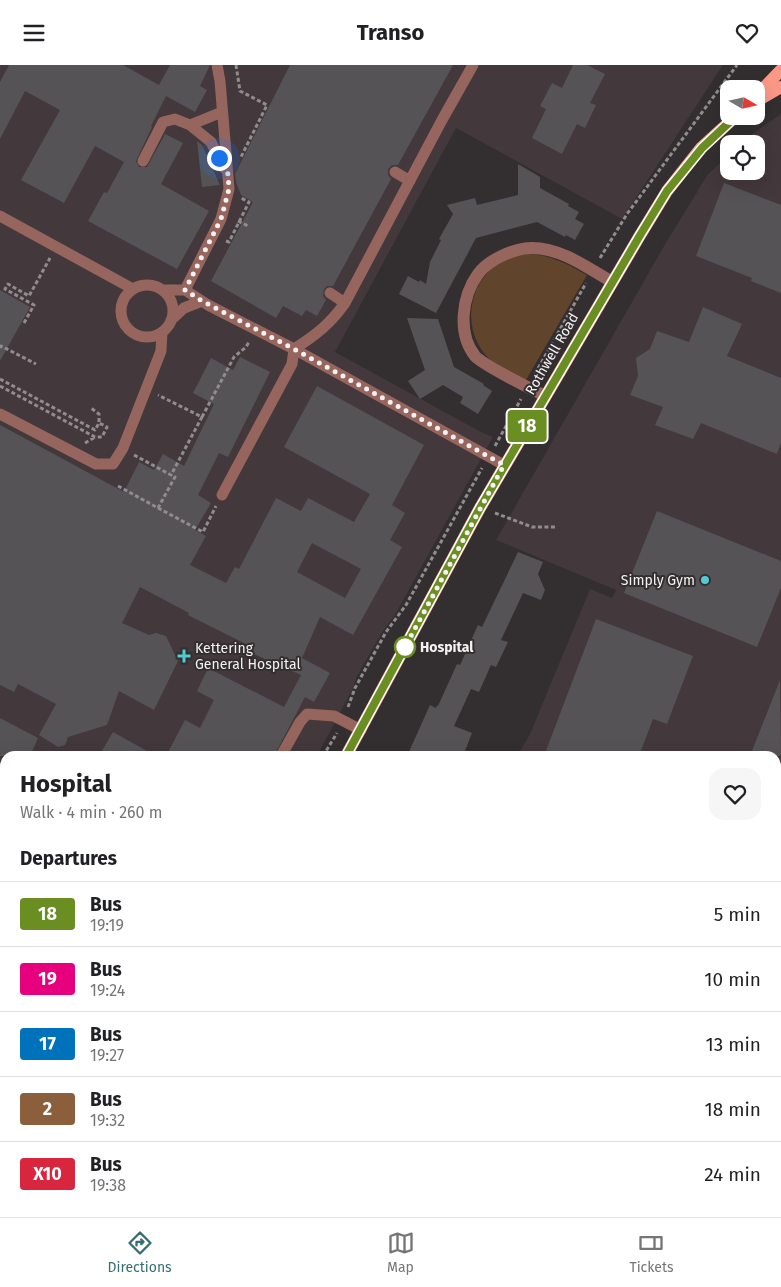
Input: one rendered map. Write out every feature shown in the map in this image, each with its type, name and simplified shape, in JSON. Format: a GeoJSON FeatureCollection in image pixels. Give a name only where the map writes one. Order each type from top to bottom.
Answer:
{"type":"FeatureCollection","features":[{"type":"Feature","properties":{"kind":"main road"},"geometry":{"type":"LineString","coordinates":[[765,87],[781,70]]}},
{"type":"Feature","properties":{"kind":"main road"},"geometry":{"type":"LineString","coordinates":[[765,97],[781,87]]}},
{"type":"Feature","properties":{"kind":"main road","name":"Rothwell Road"},"geometry":{"type":"LineString","coordinates":[[349,751],[504,465],[612,282],[667,191],[702,148],[726,125]]}},
{"type":"Feature","properties":{"kind":"street"},"geometry":{"type":"LineString","coordinates":[[545,396],[476,357],[465,336],[463,317],[468,294],[479,273],[495,259],[532,248],[569,256],[612,282]]}},
{"type":"Feature","properties":{"kind":"lane"},"geometry":{"type":"LineString","coordinates":[[185,290],[221,219],[229,189],[217,65]]}},
{"type":"Feature","properties":{"kind":"lane"},"geometry":{"type":"LineString","coordinates":[[222,495],[292,364],[294,349],[332,321],[345,303],[473,65]]}},
{"type":"Feature","properties":{"kind":"lane"},"geometry":{"type":"LineString","coordinates":[[190,125],[222,112]]}},
{"type":"Feature","properties":{"kind":"lane"},"geometry":{"type":"LineString","coordinates":[[143,161],[164,121],[175,119],[190,125],[210,142],[228,174]]}},
{"type":"Feature","properties":{"kind":"lane"},"geometry":{"type":"LineString","coordinates":[[395,172],[410,181]]}},
{"type":"Feature","properties":{"kind":"lane"},"geometry":{"type":"LineString","coordinates":[[0,216],[133,289]]}},
{"type":"Feature","properties":{"kind":"lane"},"geometry":{"type":"LineString","coordinates":[[202,301],[184,308],[162,332],[148,337],[133,333],[126,327],[122,319],[122,302],[133,289],[148,285],[163,290],[185,290],[504,465]]}},
{"type":"Feature","properties":{"kind":"lane"},"geometry":{"type":"LineString","coordinates":[[163,290],[172,304],[171,320]]}},
{"type":"Feature","properties":{"kind":"lane"},"geometry":{"type":"LineString","coordinates":[[330,293],[345,303]]}},
{"type":"Feature","properties":{"kind":"lane"},"geometry":{"type":"LineString","coordinates":[[0,413],[96,464],[113,464],[123,448],[161,351],[162,332]]}},
{"type":"Feature","properties":{"kind":"lane"},"geometry":{"type":"LineString","coordinates":[[284,751],[300,722],[308,715],[334,716],[361,730]]}},
{"type":"Feature","properties":{"kind":"path"},"geometry":{"type":"LineString","coordinates":[[236,65],[240,91],[267,105],[240,159]]}},
{"type":"Feature","properties":{"kind":"path"},"geometry":{"type":"LineString","coordinates":[[596,266],[627,214],[737,65]]}},
{"type":"Feature","properties":{"kind":"path"},"geometry":{"type":"LineString","coordinates":[[226,241],[229,242],[249,202],[238,197]]}},
{"type":"Feature","properties":{"kind":"path"},"geometry":{"type":"LineString","coordinates":[[24,323],[34,305],[5,289],[8,284],[29,296],[52,255]]}},
{"type":"Feature","properties":{"kind":"path"},"geometry":{"type":"LineString","coordinates":[[531,381],[590,276]]}},
{"type":"Feature","properties":{"kind":"path"},"geometry":{"type":"LineString","coordinates":[[171,475],[234,357],[249,342]]}},
{"type":"Feature","properties":{"kind":"path"},"geometry":{"type":"LineString","coordinates":[[0,346],[36,365]]}},
{"type":"Feature","properties":{"kind":"path"},"geometry":{"type":"LineString","coordinates":[[0,379],[95,430],[99,423],[99,414],[91,408]]}},
{"type":"Feature","properties":{"kind":"path"},"geometry":{"type":"LineString","coordinates":[[0,386],[95,437],[102,437],[107,427],[99,423]]}},
{"type":"Feature","properties":{"kind":"path"},"geometry":{"type":"LineString","coordinates":[[156,393],[202,417]]}},
{"type":"Feature","properties":{"kind":"path"},"geometry":{"type":"LineString","coordinates":[[499,437],[524,394]]}},
{"type":"Feature","properties":{"kind":"path"},"geometry":{"type":"LineString","coordinates":[[198,424],[203,427]]}},
{"type":"Feature","properties":{"kind":"path"},"geometry":{"type":"LineString","coordinates":[[136,457],[175,477],[158,508]]}},
{"type":"Feature","properties":{"kind":"path"},"geometry":{"type":"LineString","coordinates":[[327,751],[343,721],[355,688],[386,631],[406,605],[480,472]]}},
{"type":"Feature","properties":{"kind":"path"},"geometry":{"type":"LineString","coordinates":[[118,486],[203,532],[222,495]]}},
{"type":"Feature","properties":{"kind":"path"},"geometry":{"type":"LineString","coordinates":[[480,508],[532,527],[556,527]]}},
{"type":"Feature","properties":{"kind":"shaded area","name":"Kettering General Hospital"},"geometry":{"type":"Polygon","coordinates":[[[0,65],[723,65],[622,219],[456,128],[335,352],[493,437],[395,615],[381,634],[356,678],[353,688],[320,751],[0,751],[0,65]]]}},
{"type":"Feature","properties":{"kind":"shaded area"},"geometry":{"type":"Polygon","coordinates":[[[781,114],[781,751],[520,751],[530,734],[590,589],[612,598],[616,590],[496,540],[664,246],[708,174],[720,163],[720,180],[765,180],[765,135],[751,135],[781,114]]]}},
{"type":"Feature","properties":{"kind":"shaded area"},"geometry":{"type":"Polygon","coordinates":[[[527,254],[551,258],[587,275],[526,380],[506,371],[485,355],[478,344],[471,321],[474,296],[486,274],[500,261],[527,254]]]}},
{"type":"Feature","properties":{"kind":"building"},"geometry":{"type":"Polygon","coordinates":[[[9,65],[123,65],[159,85],[170,65],[210,65],[200,86],[207,90],[195,112],[166,96],[136,161],[139,167],[147,167],[165,134],[183,143],[161,184],[209,211],[177,269],[88,221],[104,192],[107,193],[124,162],[95,146],[64,203],[21,180],[60,110],[25,91],[0,139],[0,82],[9,65]]]}},
{"type":"Feature","properties":{"kind":"building"},"geometry":{"type":"Polygon","coordinates":[[[290,65],[453,65],[398,165],[392,165],[388,169],[388,175],[391,179],[333,286],[327,286],[324,289],[323,296],[326,300],[317,316],[306,310],[302,316],[283,306],[276,318],[211,281],[253,202],[241,195],[235,174],[290,65]]]}},
{"type":"Feature","properties":{"kind":"building"},"geometry":{"type":"Polygon","coordinates":[[[573,65],[587,65],[605,74],[590,103],[596,105],[585,128],[577,124],[562,154],[532,138],[546,109],[540,106],[552,83],[562,88],[573,65]]]}},
{"type":"Feature","properties":{"kind":"building"},"geometry":{"type":"Polygon","coordinates":[[[197,141],[202,145],[220,185],[202,187],[197,141]]]}},
{"type":"Feature","properties":{"kind":"building"},"geometry":{"type":"Polygon","coordinates":[[[518,164],[540,177],[540,188],[569,204],[568,206],[579,212],[575,219],[584,224],[575,240],[566,235],[565,237],[537,222],[476,238],[436,313],[399,294],[408,276],[426,284],[430,262],[441,240],[439,239],[453,214],[447,205],[475,198],[477,205],[518,195],[518,164]]]}},
{"type":"Feature","properties":{"kind":"building"},"geometry":{"type":"Polygon","coordinates":[[[724,183],[781,205],[781,293],[751,281],[752,278],[696,256],[724,183]]]}},
{"type":"Feature","properties":{"kind":"building"},"geometry":{"type":"Polygon","coordinates":[[[0,290],[30,307],[0,361],[0,290]]]}},
{"type":"Feature","properties":{"kind":"building"},"geometry":{"type":"Polygon","coordinates":[[[703,307],[742,324],[727,356],[781,378],[781,443],[777,454],[701,423],[693,439],[655,425],[663,407],[630,395],[638,376],[636,358],[650,349],[657,331],[689,342],[703,307]]]}},
{"type":"Feature","properties":{"kind":"building"},"geometry":{"type":"Polygon","coordinates":[[[407,318],[438,319],[454,367],[484,384],[492,391],[478,414],[460,403],[463,397],[443,385],[420,399],[408,381],[425,370],[407,318]]]}},
{"type":"Feature","properties":{"kind":"building"},"geometry":{"type":"Polygon","coordinates":[[[240,357],[270,372],[228,457],[219,453],[198,495],[211,503],[195,530],[206,536],[190,565],[226,583],[235,567],[239,569],[276,498],[301,511],[308,498],[354,522],[370,494],[284,447],[317,386],[424,445],[392,505],[405,513],[390,540],[402,547],[353,635],[320,617],[302,658],[330,673],[314,702],[305,697],[277,751],[169,751],[185,720],[200,728],[214,700],[197,691],[208,668],[284,707],[301,675],[247,651],[250,646],[188,615],[189,613],[140,587],[122,623],[149,635],[156,633],[166,636],[178,661],[154,710],[119,691],[107,725],[68,737],[65,745],[58,747],[39,735],[56,704],[18,684],[14,692],[0,685],[0,425],[124,492],[139,462],[154,470],[163,454],[184,466],[214,404],[193,393],[211,358],[233,370],[240,357]],[[312,543],[297,572],[345,598],[361,569],[312,543]]]}},
{"type":"Feature","properties":{"kind":"building","name":"Simply Gym"},"geometry":{"type":"Polygon","coordinates":[[[657,511],[781,561],[781,588],[757,647],[624,593],[657,511]]]}},
{"type":"Feature","properties":{"kind":"building"},"geometry":{"type":"Polygon","coordinates":[[[518,552],[543,562],[538,574],[545,590],[541,600],[523,593],[501,640],[508,642],[496,667],[491,665],[479,692],[471,689],[454,726],[472,733],[465,751],[409,751],[430,705],[436,708],[438,706],[457,664],[460,665],[478,625],[482,627],[518,552]]]}},
{"type":"Feature","properties":{"kind":"building"},"geometry":{"type":"Polygon","coordinates":[[[596,619],[693,656],[667,724],[653,719],[641,751],[546,751],[596,619]]]}},
{"type":"Feature","properties":{"kind":"building"},"geometry":{"type":"Polygon","coordinates":[[[780,680],[781,751],[752,751],[780,680]]]}},
{"type":"Feature","properties":{"kind":"building"},"geometry":{"type":"Polygon","coordinates":[[[0,718],[38,738],[32,751],[0,751],[0,718]]]}},
{"type":"Feature","properties":{"kind":"building"},"geometry":{"type":"Polygon","coordinates":[[[113,732],[147,751],[102,751],[113,732]]]}},
{"type":"Feature","properties":{"kind":"bus line","name":"18"},"geometry":{"type":"LineString","coordinates":[[349,751],[480,508],[639,237],[667,191],[702,148],[726,125]]}},
{"type":"Feature","properties":{"kind":"place","name":"Simply Gym"},"geometry":{"type":"Point","coordinates":[705,580]}},
{"type":"Feature","properties":{"kind":"place","name":"Hospital"},"geometry":{"type":"Point","coordinates":[405,647]}},
{"type":"Feature","properties":{"kind":"place","name":"Kettering General Hospital"},"geometry":{"type":"Point","coordinates":[184,656]}},
{"type":"Feature","properties":{"kind":"route"},"geometry":{"type":"LineString","coordinates":[[219,158],[228,174],[229,189],[221,219],[185,290],[504,465],[405,647]]}}]}
